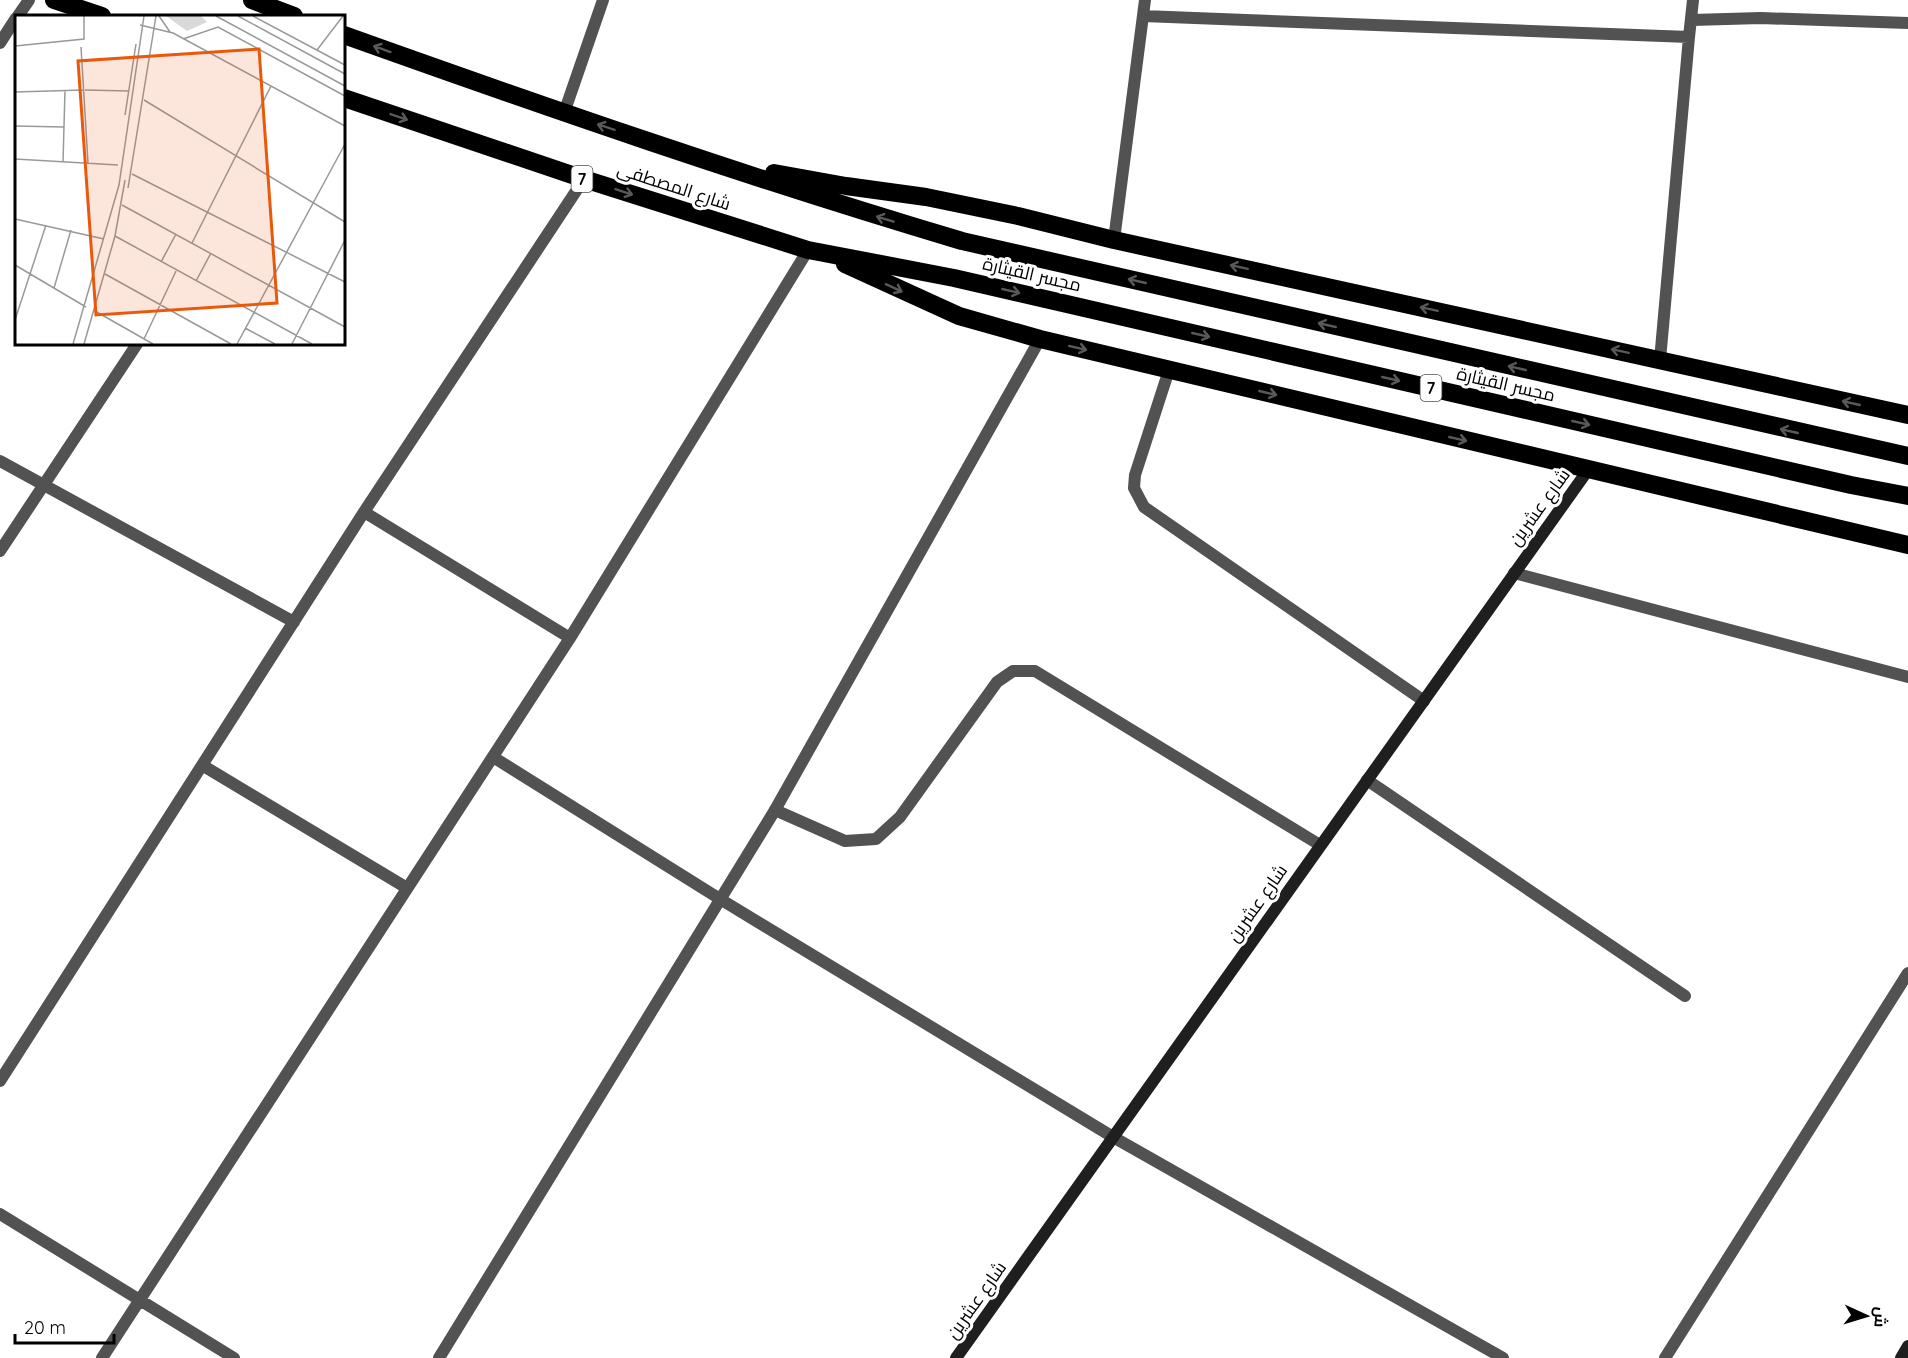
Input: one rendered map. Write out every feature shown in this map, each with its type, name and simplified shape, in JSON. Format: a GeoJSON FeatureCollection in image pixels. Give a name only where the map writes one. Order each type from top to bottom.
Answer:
{"type":"FeatureCollection","features":[{"type":"Feature","properties":{"kind":"highway"},"geometry":{"type":"LineString","coordinates":[[54,0],[99,15]]}},
{"type":"Feature","properties":{"kind":"highway"},"geometry":{"type":"LineString","coordinates":[[252,0],[291,15]]}},
{"type":"Feature","properties":{"kind":"highway","name":"شارع المصطفى"},"geometry":{"type":"LineString","coordinates":[[345,35],[564,113],[702,158]]}},
{"type":"Feature","properties":{"kind":"highway","name":"شارع المصطفى"},"geometry":{"type":"LineString","coordinates":[[345,99],[584,179],[815,252]]}},
{"type":"Feature","properties":{"kind":"highway"},"geometry":{"type":"LineString","coordinates":[[702,158],[846,186],[926,197],[1018,216],[1114,240],[1908,415]]}},
{"type":"Feature","properties":{"kind":"highway","name":"مجسر القيثارة"},"geometry":{"type":"LineString","coordinates":[[702,158],[831,202],[962,241],[1908,456]]}},
{"type":"Feature","properties":{"kind":"highway"},"geometry":{"type":"LineString","coordinates":[[815,252],[959,316],[1040,339],[1908,545]]}},
{"type":"Feature","properties":{"kind":"highway","name":"مجسر القيثارة"},"geometry":{"type":"LineString","coordinates":[[815,252],[954,278],[1851,485],[1908,496]]}},
{"type":"Feature","properties":{"kind":"street"},"geometry":{"type":"LineString","coordinates":[[18,15],[28,0]]}},
{"type":"Feature","properties":{"kind":"street"},"geometry":{"type":"LineString","coordinates":[[564,113],[603,0]]}},
{"type":"Feature","properties":{"kind":"street"},"geometry":{"type":"LineString","coordinates":[[1114,240],[1145,0]]}},
{"type":"Feature","properties":{"kind":"street"},"geometry":{"type":"LineString","coordinates":[[1660,360],[1693,0]]}},
{"type":"Feature","properties":{"kind":"street"},"geometry":{"type":"LineString","coordinates":[[1143,16],[1689,37]]}},
{"type":"Feature","properties":{"kind":"street"},"geometry":{"type":"LineString","coordinates":[[1692,20],[1761,18],[1908,23]]}},
{"type":"Feature","properties":{"kind":"street"},"geometry":{"type":"LineString","coordinates":[[0,43],[15,20]]}},
{"type":"Feature","properties":{"kind":"street"},"geometry":{"type":"LineString","coordinates":[[0,1081],[364,512],[584,179]]}},
{"type":"Feature","properties":{"kind":"street"},"geometry":{"type":"LineString","coordinates":[[102,1358],[570,638],[815,252]]}},
{"type":"Feature","properties":{"kind":"street"},"geometry":{"type":"LineString","coordinates":[[439,1358],[775,810],[1040,339]]}},
{"type":"Feature","properties":{"kind":"street"},"geometry":{"type":"LineString","coordinates":[[0,551],[136,345]]}},
{"type":"Feature","properties":{"kind":"street"},"geometry":{"type":"LineString","coordinates":[[1169,370],[1135,475],[1134,488],[1144,507],[1424,701]]}},
{"type":"Feature","properties":{"kind":"street"},"geometry":{"type":"LineString","coordinates":[[0,460],[294,622]]}},
{"type":"Feature","properties":{"kind":"street","name":"شارع عشرين"},"geometry":{"type":"LineString","coordinates":[[956,1358],[1588,470]]}},
{"type":"Feature","properties":{"kind":"street"},"geometry":{"type":"LineString","coordinates":[[364,512],[570,638]]}},
{"type":"Feature","properties":{"kind":"street"},"geometry":{"type":"LineString","coordinates":[[1514,573],[1908,677]]}},
{"type":"Feature","properties":{"kind":"street"},"geometry":{"type":"LineString","coordinates":[[775,810],[845,841],[876,839],[900,817],[997,682],[1013,671],[1035,671],[1320,845]]}},
{"type":"Feature","properties":{"kind":"street"},"geometry":{"type":"LineString","coordinates":[[493,757],[720,899],[1113,1137],[1503,1358]]}},
{"type":"Feature","properties":{"kind":"street"},"geometry":{"type":"LineString","coordinates":[[202,765],[407,888]]}},
{"type":"Feature","properties":{"kind":"street"},"geometry":{"type":"LineString","coordinates":[[1367,780],[1686,996]]}},
{"type":"Feature","properties":{"kind":"street"},"geometry":{"type":"LineString","coordinates":[[1665,1358],[1908,973]]}},
{"type":"Feature","properties":{"kind":"street"},"geometry":{"type":"LineString","coordinates":[[0,1214],[234,1358]]}},
{"type":"Feature","properties":{"kind":"street"},"geometry":{"type":"LineString","coordinates":[[1901,1358],[1908,1346]]}}]}
